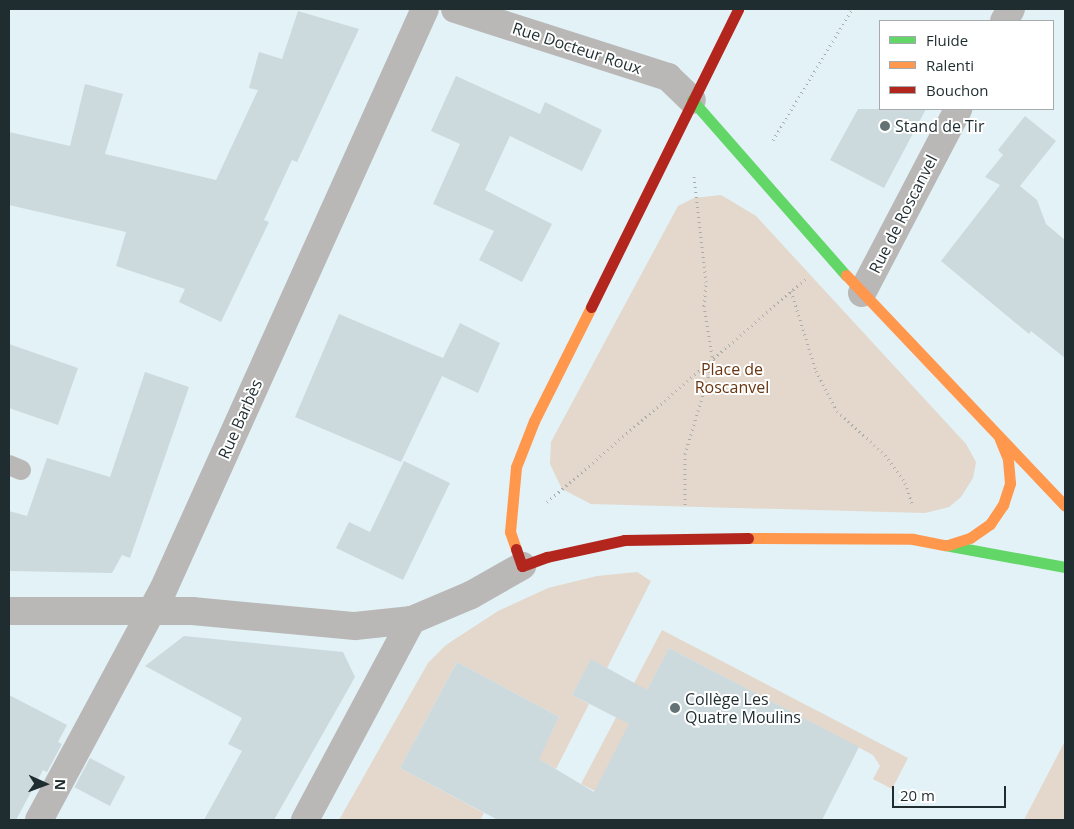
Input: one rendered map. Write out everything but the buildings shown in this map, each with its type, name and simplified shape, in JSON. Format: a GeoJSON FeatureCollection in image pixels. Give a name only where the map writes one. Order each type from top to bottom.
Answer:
{"type":"FeatureCollection","features":[{"type":"Feature","properties":{"kind":"street","name":"Rue Barbès"},"geometry":{"type":"LineString","coordinates":[[39,820],[154,610],[425,9]]}},
{"type":"Feature","properties":{"kind":"street","name":"Rue Docteur Roux"},"geometry":{"type":"LineString","coordinates":[[455,9],[668,77],[692,100]]}},
{"type":"Feature","properties":{"kind":"street"},"geometry":{"type":"LineString","coordinates":[[522,566],[510,532],[516,467],[534,421],[738,9]]}},
{"type":"Feature","properties":{"kind":"street"},"geometry":{"type":"LineString","coordinates":[[1005,20],[1011,9]]}},
{"type":"Feature","properties":{"kind":"street"},"geometry":{"type":"LineString","coordinates":[[692,100],[720,134],[862,292],[1065,506]]}},
{"type":"Feature","properties":{"kind":"street","name":"Rue de Roscanvel"},"geometry":{"type":"LineString","coordinates":[[862,292],[957,110]]}},
{"type":"Feature","properties":{"kind":"street"},"geometry":{"type":"LineString","coordinates":[[948,545],[970,538],[990,524],[1003,505],[1010,483],[1008,459],[1000,437],[985,421]]}},
{"type":"Feature","properties":{"kind":"street"},"geometry":{"type":"LineString","coordinates":[[9,611],[154,610],[355,626],[412,620],[471,595],[522,566],[547,557],[624,540],[684,538],[913,539],[1065,567]]}},
{"type":"Feature","properties":{"kind":"street"},"geometry":{"type":"LineString","coordinates":[[305,820],[412,620]]}},
{"type":"Feature","properties":{"kind":"path"},"geometry":{"type":"LineString","coordinates":[[764,136],[772,142],[852,9]]}},
{"type":"Feature","properties":{"kind":"path"},"geometry":{"type":"LineString","coordinates":[[684,538],[685,454],[713,361],[704,306],[706,282],[694,175],[720,134]]}},
{"type":"Feature","properties":{"kind":"path"},"geometry":{"type":"LineString","coordinates":[[510,532],[713,361],[830,256]]}},
{"type":"Feature","properties":{"kind":"path"},"geometry":{"type":"LineString","coordinates":[[791,291],[816,371],[837,411],[885,455],[905,483],[916,512],[913,539]]}},
{"type":"Feature","properties":{"kind":"green space","name":"Place de Roscanvel"},"geometry":{"type":"Polygon","coordinates":[[[721,195],[756,216],[966,444],[976,462],[973,478],[961,497],[949,507],[925,513],[591,504],[562,489],[550,464],[551,442],[678,206],[694,198],[721,195]]]}},
{"type":"Feature","properties":{"kind":"green space"},"geometry":{"type":"Polygon","coordinates":[[[637,572],[651,581],[607,668],[591,660],[572,695],[589,704],[556,769],[538,759],[559,717],[457,662],[400,768],[484,813],[480,820],[339,820],[428,663],[446,645],[498,611],[548,588],[597,576],[637,572]]]}},
{"type":"Feature","properties":{"kind":"green space"},"geometry":{"type":"Polygon","coordinates":[[[662,630],[908,758],[892,789],[873,779],[880,766],[873,755],[669,648],[595,791],[581,784],[662,630]]]}},
{"type":"Feature","properties":{"kind":"green space"},"geometry":{"type":"Polygon","coordinates":[[[1065,741],[1065,820],[1024,820],[1065,741]]]}},
{"type":"Feature","properties":{"kind":"traffic: fast"},"geometry":{"type":"LineString","coordinates":[[692,100],[846,275]]}},
{"type":"Feature","properties":{"kind":"traffic: fast"},"geometry":{"type":"LineString","coordinates":[[945,545],[1065,567]]}},
{"type":"Feature","properties":{"kind":"traffic: slow"},"geometry":{"type":"LineString","coordinates":[[846,275],[1065,506]]}},
{"type":"Feature","properties":{"kind":"traffic: slow"},"geometry":{"type":"LineString","coordinates":[[516,549],[510,532],[516,467],[534,421],[591,307]]}},
{"type":"Feature","properties":{"kind":"traffic: slow"},"geometry":{"type":"LineString","coordinates":[[948,545],[970,538],[990,524],[1003,505],[1010,483],[1008,459],[1000,439]]}},
{"type":"Feature","properties":{"kind":"traffic: slow"},"geometry":{"type":"LineString","coordinates":[[748,538],[913,539],[945,545]]}},
{"type":"Feature","properties":{"kind":"traffic: jam"},"geometry":{"type":"LineString","coordinates":[[591,307],[738,9]]}},
{"type":"Feature","properties":{"kind":"traffic: jam"},"geometry":{"type":"LineString","coordinates":[[516,549],[522,566],[547,557],[624,540],[748,538]]}},
{"type":"Feature","properties":{"kind":"place","name":"Stand de Tir"},"geometry":{"type":"Point","coordinates":[885,126]}},
{"type":"Feature","properties":{"kind":"place","name":"Collège Les Quatre Moulins"},"geometry":{"type":"Point","coordinates":[675,708]}}]}
